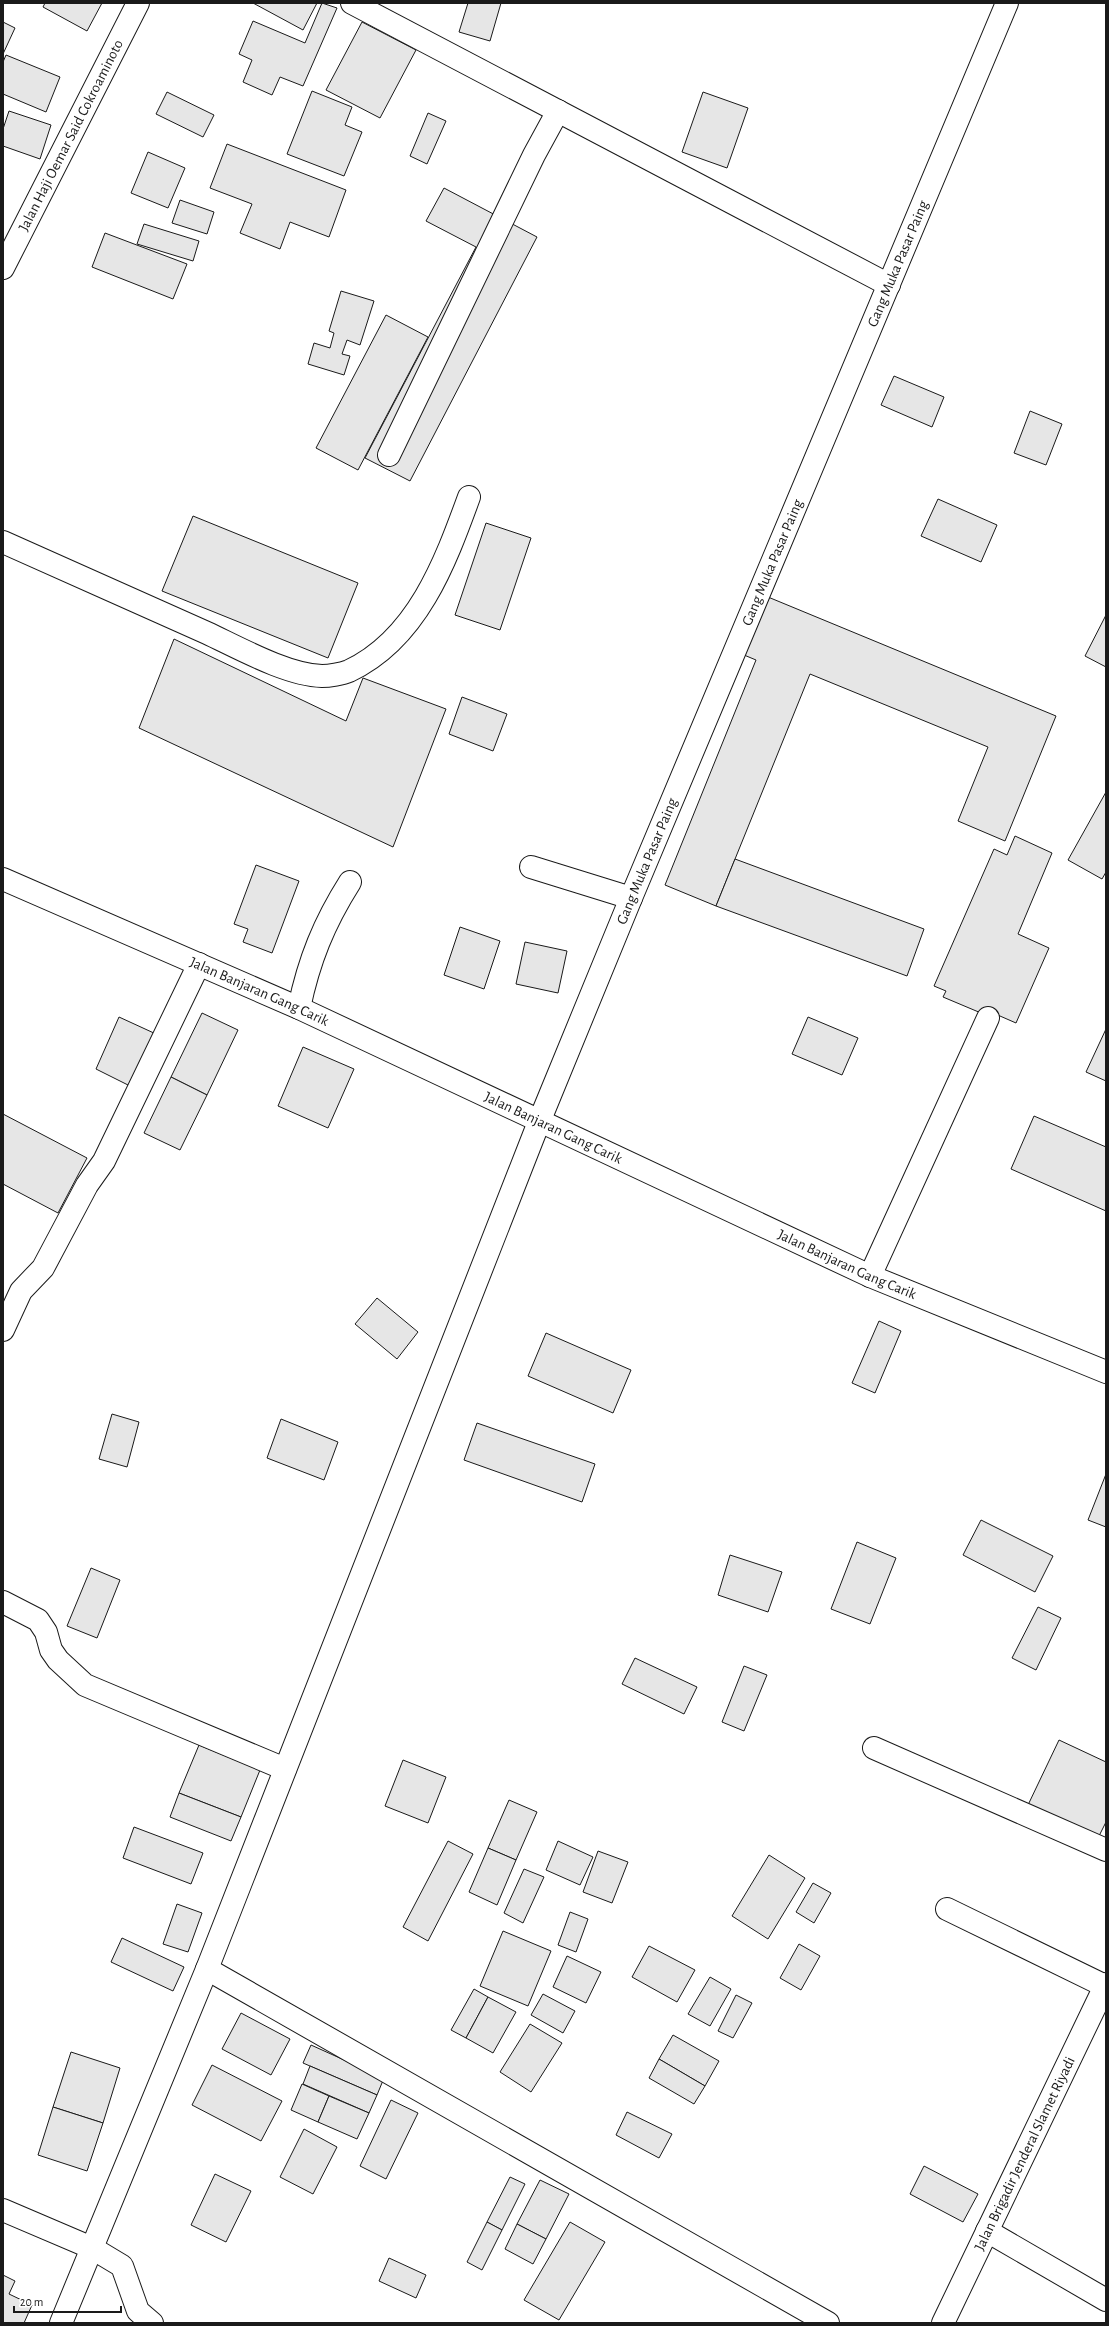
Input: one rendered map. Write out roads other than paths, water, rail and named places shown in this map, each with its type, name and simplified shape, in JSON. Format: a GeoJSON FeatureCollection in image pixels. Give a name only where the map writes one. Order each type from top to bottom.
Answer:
{"type":"FeatureCollection","features":[{"type":"Feature","properties":{"kind":"street","name":"Jalan Haji Oemar Said Cokroaminoto"},"geometry":{"type":"LineString","coordinates":[[3,268],[138,3]]}},
{"type":"Feature","properties":{"kind":"street"},"geometry":{"type":"LineString","coordinates":[[352,3],[889,285]]}},
{"type":"Feature","properties":{"kind":"street","name":"Gang Muka Pasar Paing"},"geometry":{"type":"LineString","coordinates":[[61,2323],[207,1969],[539,1122],[631,898],[1008,3]]}},
{"type":"Feature","properties":{"kind":"street"},"geometry":{"type":"LineString","coordinates":[[389,455],[534,155],[558,111]]}},
{"type":"Feature","properties":{"kind":"street"},"geometry":{"type":"LineString","coordinates":[[3,542],[270,662],[323,676],[348,672],[371,658],[399,634],[416,614],[454,537],[469,497]]}},
{"type":"Feature","properties":{"kind":"street"},"geometry":{"type":"LineString","coordinates":[[531,867],[631,898]]}},
{"type":"Feature","properties":{"kind":"street","name":"Jalan Banjaran Gang Carik"},"geometry":{"type":"LineString","coordinates":[[3,879],[299,1008],[539,1122],[870,1276],[1106,1372]]}},
{"type":"Feature","properties":{"kind":"street"},"geometry":{"type":"LineString","coordinates":[[299,1008],[306,972],[330,913],[350,882]]}},
{"type":"Feature","properties":{"kind":"street"},"geometry":{"type":"LineString","coordinates":[[3,1330],[21,1291],[43,1268],[87,1185],[104,1161],[199,964]]}},
{"type":"Feature","properties":{"kind":"street"},"geometry":{"type":"LineString","coordinates":[[870,1276],[988,1018]]}},
{"type":"Feature","properties":{"kind":"street"},"geometry":{"type":"LineString","coordinates":[[3,1602],[38,1620],[46,1632],[51,1650],[58,1660],[85,1685],[285,1769]]}},
{"type":"Feature","properties":{"kind":"street"},"geometry":{"type":"LineString","coordinates":[[874,1748],[1106,1850]]}},
{"type":"Feature","properties":{"kind":"street"},"geometry":{"type":"LineString","coordinates":[[947,1909],[1105,1985]]}},
{"type":"Feature","properties":{"kind":"street"},"geometry":{"type":"LineString","coordinates":[[207,1969],[828,2323]]}},
{"type":"Feature","properties":{"kind":"street","name":"Jalan Brigadir Jenderal Slamet Riyadi"},"geometry":{"type":"LineString","coordinates":[[943,2323],[1105,1985]]}},
{"type":"Feature","properties":{"kind":"street"},"geometry":{"type":"LineString","coordinates":[[3,2210],[92,2248],[122,2266],[138,2311],[152,2323]]}},
{"type":"Feature","properties":{"kind":"street"},"geometry":{"type":"LineString","coordinates":[[987,2231],[1106,2300]]}}]}
